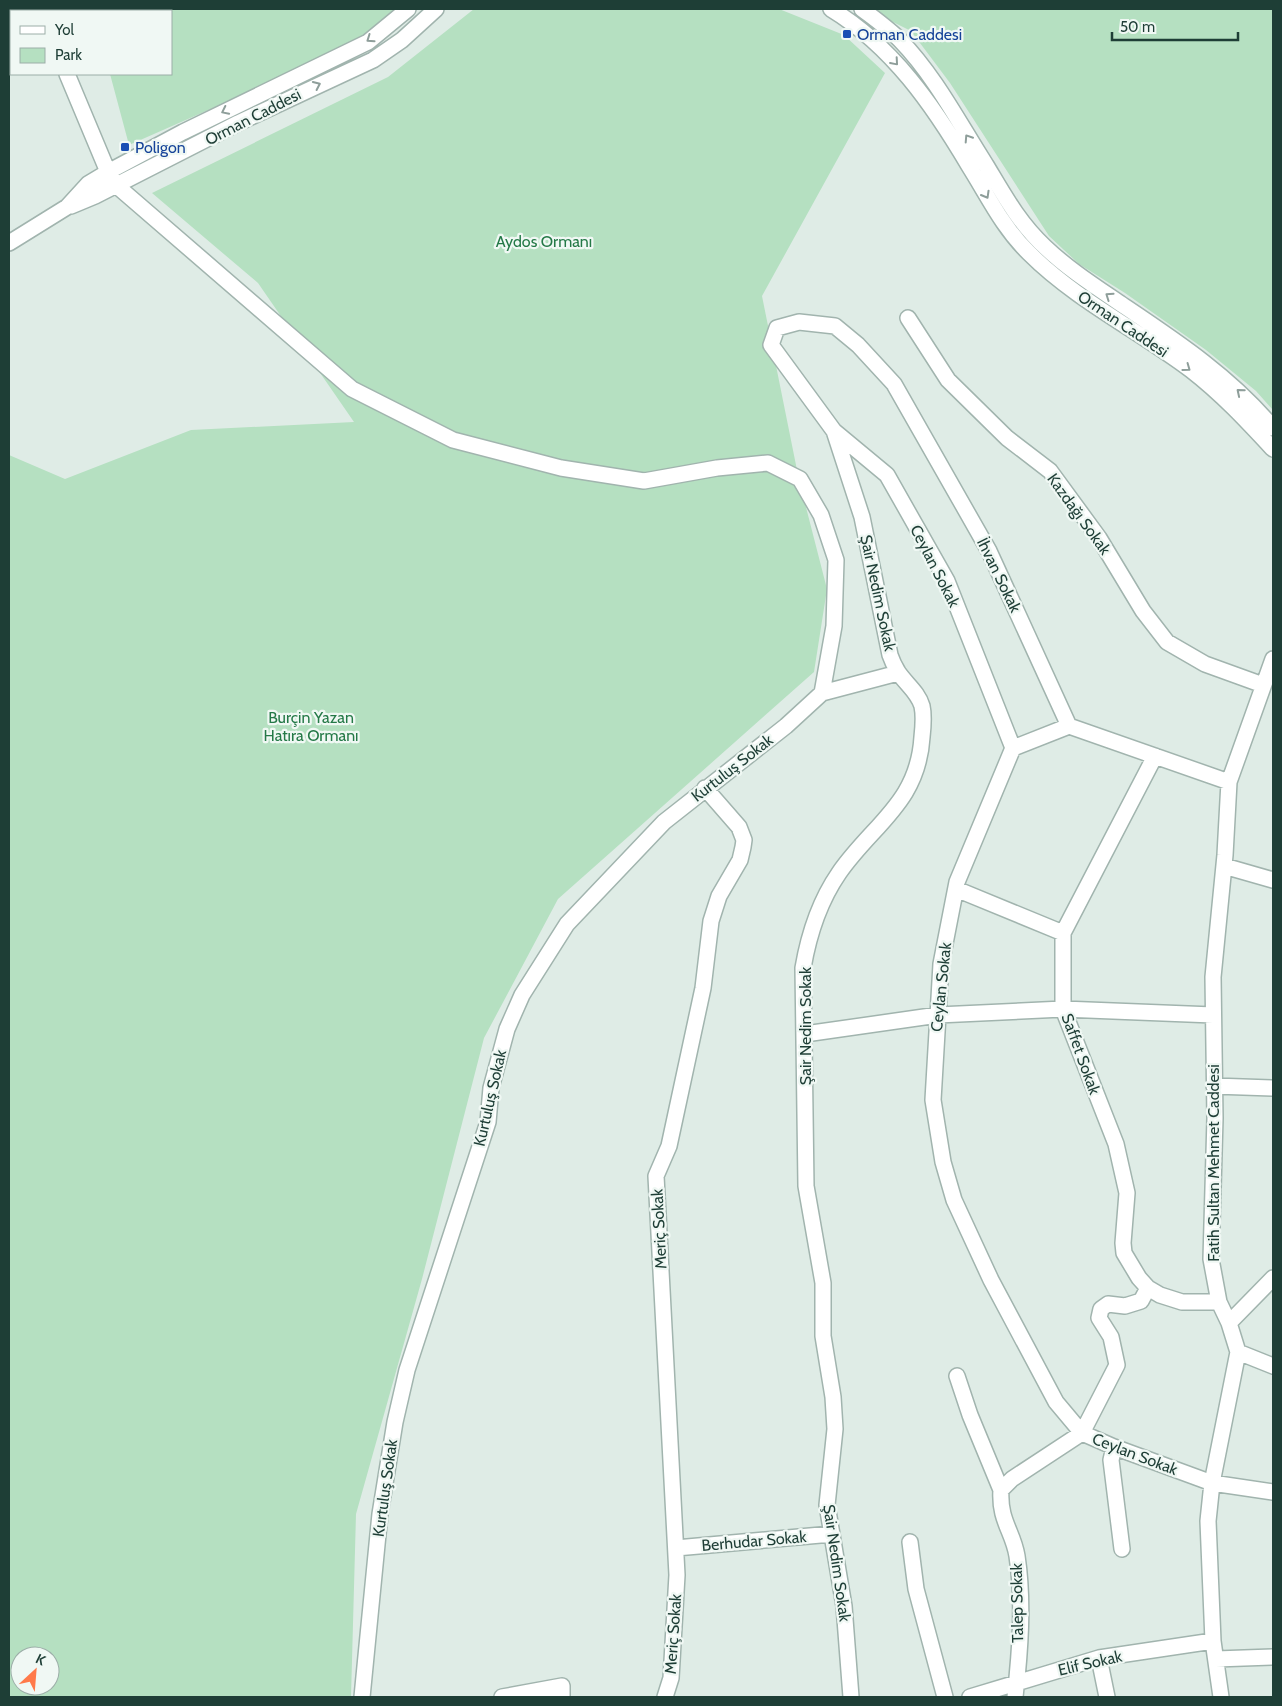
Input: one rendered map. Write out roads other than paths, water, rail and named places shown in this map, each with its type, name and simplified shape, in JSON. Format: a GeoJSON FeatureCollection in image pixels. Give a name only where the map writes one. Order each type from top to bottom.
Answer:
{"type":"FeatureCollection","features":[{"type":"Feature","properties":{"kind":"street","name":"Orman Caddesi"},"geometry":{"type":"LineString","coordinates":[[67,207],[88,184],[108,172],[199,124],[368,42],[408,9]]}},
{"type":"Feature","properties":{"kind":"street","name":"Orman Caddesi"},"geometry":{"type":"LineString","coordinates":[[67,207],[117,186],[264,110],[373,60],[402,40],[436,9]]}},
{"type":"Feature","properties":{"kind":"street","name":"Orman Caddesi"},"geometry":{"type":"LineString","coordinates":[[831,9],[852,22],[882,46],[920,90],[949,132],[1005,226],[1027,252],[1045,269],[1191,370],[1233,405],[1273,449]]}},
{"type":"Feature","properties":{"kind":"street","name":"Orman Caddesi"},"geometry":{"type":"LineString","coordinates":[[862,9],[900,40],[922,66],[1022,224],[1046,248],[1076,273],[1194,354],[1244,396],[1273,428]]}},
{"type":"Feature","properties":{"kind":"street"},"geometry":{"type":"LineString","coordinates":[[67,75],[108,172],[117,186],[352,389],[453,440],[561,468],[644,481],[717,468],[768,463],[800,479],[821,515],[836,560],[834,626],[822,693]]}},
{"type":"Feature","properties":{"kind":"street"},"geometry":{"type":"LineString","coordinates":[[9,243],[67,207]]}},
{"type":"Feature","properties":{"kind":"street","name":"Kazdağı Sokak"},"geometry":{"type":"LineString","coordinates":[[908,318],[948,380],[1006,438],[1050,471],[1099,538],[1143,611],[1167,642],[1205,664],[1264,685]]}},
{"type":"Feature","properties":{"kind":"street","name":"Şair Nedim Sokak"},"geometry":{"type":"LineString","coordinates":[[799,322],[777,328],[771,345],[834,431],[862,517],[890,655],[898,673],[910,685],[922,707],[921,759],[906,792],[891,815],[840,873],[820,907],[808,936],[803,968],[806,1186],[823,1283],[823,1336],[833,1397],[835,1429],[827,1505],[845,1615],[851,1697]]}},
{"type":"Feature","properties":{"kind":"street","name":"İhvan Sokak"},"geometry":{"type":"LineString","coordinates":[[799,322],[835,326],[858,345],[894,384],[989,551],[1069,726]]}},
{"type":"Feature","properties":{"kind":"street","name":"Ceylan Sokak"},"geometry":{"type":"LineString","coordinates":[[834,431],[887,475],[947,581],[1013,748],[956,889],[941,964],[933,1100],[943,1162],[954,1200],[979,1257],[1056,1402],[1082,1433],[1114,1447],[1212,1483],[1273,1492]]}},
{"type":"Feature","properties":{"kind":"street","name":"Fatih Sultan Mehmet Caddesi"},"geometry":{"type":"LineString","coordinates":[[1221,1697],[1213,1641],[1208,1521],[1212,1483],[1238,1352],[1229,1323],[1219,1302],[1211,1259],[1214,1086],[1212,978],[1224,866],[1229,782],[1273,659]]}},
{"type":"Feature","properties":{"kind":"street","name":"Kurtuluş Sokak"},"geometry":{"type":"LineString","coordinates":[[362,1697],[380,1514],[395,1422],[407,1370],[488,1122],[491,1088],[507,1029],[522,995],[568,924],[664,822],[704,788],[786,726],[822,693],[898,673]]}},
{"type":"Feature","properties":{"kind":"street"},"geometry":{"type":"LineString","coordinates":[[1013,748],[1069,726],[1229,782]]}},
{"type":"Feature","properties":{"kind":"street","name":"Saffet Sokak"},"geometry":{"type":"LineString","coordinates":[[1148,1288],[1124,1253],[1127,1193],[1116,1144],[1063,1009],[1063,933],[1155,756]]}},
{"type":"Feature","properties":{"kind":"street","name":"Meriç Sokak"},"geometry":{"type":"LineString","coordinates":[[665,1697],[671,1678],[677,1575],[656,1176],[669,1146],[704,988],[711,921],[719,896],[740,860],[744,840],[739,828],[704,788]]}},
{"type":"Feature","properties":{"kind":"street"},"geometry":{"type":"LineString","coordinates":[[1224,866],[1273,880]]}},
{"type":"Feature","properties":{"kind":"street"},"geometry":{"type":"LineString","coordinates":[[956,889],[1063,933]]}},
{"type":"Feature","properties":{"kind":"street"},"geometry":{"type":"LineString","coordinates":[[805,1034],[938,1015],[1063,1009],[1213,1015]]}},
{"type":"Feature","properties":{"kind":"street"},"geometry":{"type":"LineString","coordinates":[[1214,1086],[1273,1088]]}},
{"type":"Feature","properties":{"kind":"street"},"geometry":{"type":"LineString","coordinates":[[1229,1323],[1273,1278]]}},
{"type":"Feature","properties":{"kind":"street"},"geometry":{"type":"LineString","coordinates":[[957,1376],[970,1416],[1001,1490],[1012,1479],[1082,1433],[1117,1365],[1111,1338],[1099,1318],[1101,1309],[1108,1304],[1125,1306],[1141,1301],[1148,1288],[1160,1295],[1182,1302],[1219,1302]]}},
{"type":"Feature","properties":{"kind":"street"},"geometry":{"type":"LineString","coordinates":[[1238,1352],[1273,1366]]}},
{"type":"Feature","properties":{"kind":"street"},"geometry":{"type":"LineString","coordinates":[[1114,1447],[1111,1460],[1122,1549]]}},
{"type":"Feature","properties":{"kind":"street","name":"Talep Sokak"},"geometry":{"type":"LineString","coordinates":[[1001,1490],[1002,1516],[1016,1554],[1018,1573],[1020,1623],[1016,1690]]}},
{"type":"Feature","properties":{"kind":"street","name":"Berhudar Sokak"},"geometry":{"type":"LineString","coordinates":[[676,1548],[832,1534]]}},
{"type":"Feature","properties":{"kind":"street"},"geometry":{"type":"LineString","coordinates":[[910,1542],[916,1589],[945,1697]]}},
{"type":"Feature","properties":{"kind":"street","name":"Elif Sokak"},"geometry":{"type":"LineString","coordinates":[[970,1697],[1016,1690],[1099,1658],[1213,1641]]}},
{"type":"Feature","properties":{"kind":"street"},"geometry":{"type":"LineString","coordinates":[[1216,1659],[1273,1657]]}},
{"type":"Feature","properties":{"kind":"street"},"geometry":{"type":"LineString","coordinates":[[1099,1658],[1107,1697]]}},
{"type":"Feature","properties":{"kind":"street"},"geometry":{"type":"LineString","coordinates":[[502,1697],[562,1686],[562,1697]]}},
{"type":"Feature","properties":{"kind":"place","name":"Orman Caddesi"},"geometry":{"type":"Point","coordinates":[847,34]}},
{"type":"Feature","properties":{"kind":"place","name":"Poligon"},"geometry":{"type":"Point","coordinates":[125,147]}},
{"type":"Feature","properties":{"kind":"park label","name":"Aydos Ormanı"},"geometry":{"type":"Point","coordinates":[544,241]}},
{"type":"Feature","properties":{"kind":"park label","name":"Burçin Yazan Hatıra Ormanı"},"geometry":{"type":"Point","coordinates":[311,726]}}]}
